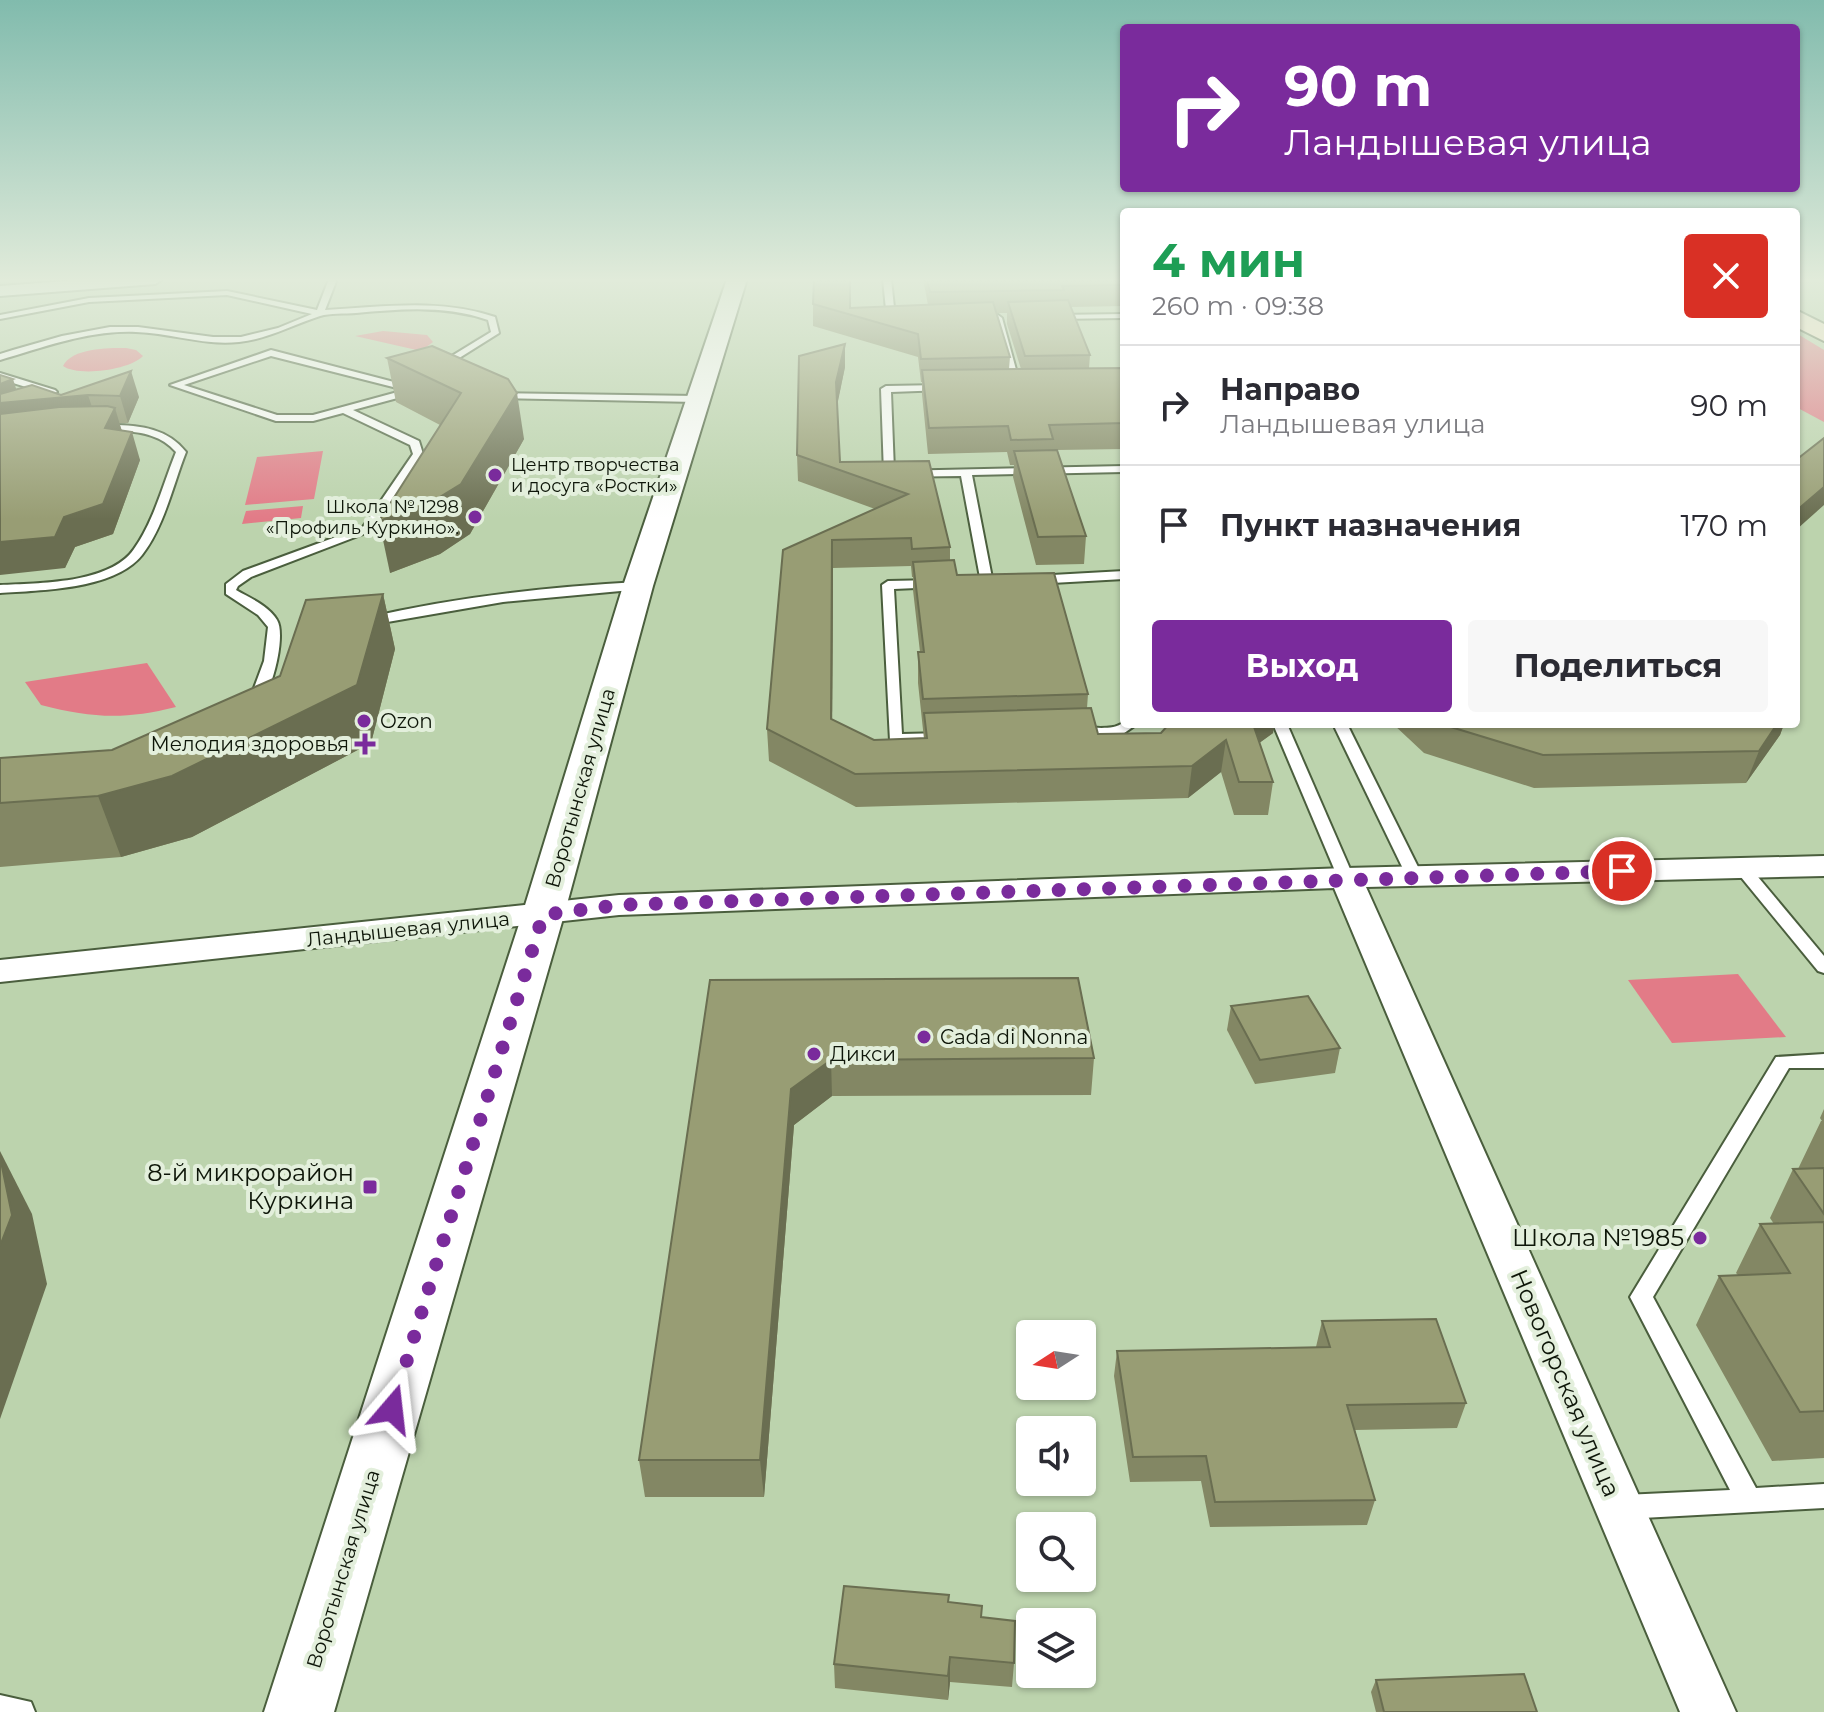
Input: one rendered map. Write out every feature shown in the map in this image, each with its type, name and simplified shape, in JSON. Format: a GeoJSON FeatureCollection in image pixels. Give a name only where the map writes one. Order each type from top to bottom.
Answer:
{"type":"FeatureCollection","features":[{"type":"Feature","properties":{"kind":"street","name":"Воротынская улица"},"geometry":{"type":"LineString","coordinates":[[299,1712],[543,915],[638,586],[710,359]]}},
{"type":"Feature","properties":{"kind":"street","name":"Ландышевая улица"},"geometry":{"type":"LineString","coordinates":[[0,971],[619,905],[1346,878],[1824,866]]}},
{"type":"Feature","properties":{"kind":"street","name":"Новогорская улица"},"geometry":{"type":"LineString","coordinates":[[1346,878],[1708,1712]]}},
{"type":"Feature","properties":{"kind":"lane"},"geometry":{"type":"LineString","coordinates":[[253,359],[175,385],[276,418],[313,418],[428,387]]}},
{"type":"Feature","properties":{"kind":"lane"},"geometry":{"type":"LineString","coordinates":[[293,359],[415,391]]}},
{"type":"Feature","properties":{"kind":"lane"},"geometry":{"type":"LineString","coordinates":[[432,373],[454,359]]}},
{"type":"Feature","properties":{"kind":"lane"},"geometry":{"type":"LineString","coordinates":[[1010,359],[1018,386]]}},
{"type":"Feature","properties":{"kind":"lane"},"geometry":{"type":"LineString","coordinates":[[0,376],[56,393],[47,404]]}},
{"type":"Feature","properties":{"kind":"lane"},"geometry":{"type":"LineString","coordinates":[[1003,387],[1033,386]]}},
{"type":"Feature","properties":{"kind":"lane"},"geometry":{"type":"LineString","coordinates":[[959,387],[886,389],[889,474],[1120,469]]}},
{"type":"Feature","properties":{"kind":"lane"},"geometry":{"type":"LineString","coordinates":[[484,393],[499,396],[697,399]]}},
{"type":"Feature","properties":{"kind":"lane"},"geometry":{"type":"LineString","coordinates":[[252,714],[276,639],[276,627],[270,619],[230,591],[232,584],[247,574],[367,529],[418,454],[415,443],[345,410]]}},
{"type":"Feature","properties":{"kind":"lane"},"geometry":{"type":"LineString","coordinates":[[0,589],[70,582],[98,575],[120,566],[138,553],[181,452],[174,441],[151,433],[125,427],[94,430]]}},
{"type":"Feature","properties":{"kind":"lane"},"geometry":{"type":"LineString","coordinates":[[966,472],[980,583],[1003,582]]}},
{"type":"Feature","properties":{"kind":"lane"},"geometry":{"type":"LineString","coordinates":[[1018,581],[1120,575]]}},
{"type":"Feature","properties":{"kind":"lane"},"geometry":{"type":"LineString","coordinates":[[945,584],[888,585],[895,738],[955,736]]}},
{"type":"Feature","properties":{"kind":"lane"},"geometry":{"type":"LineString","coordinates":[[352,624],[487,598],[566,589],[638,586]]}},
{"type":"Feature","properties":{"kind":"lane"},"geometry":{"type":"LineString","coordinates":[[276,639],[291,636]]}},
{"type":"Feature","properties":{"kind":"lane"},"geometry":{"type":"LineString","coordinates":[[1060,734],[1120,732],[1125,728]]}},
{"type":"Feature","properties":{"kind":"lane"},"geometry":{"type":"LineString","coordinates":[[1282,728],[1346,878]]}},
{"type":"Feature","properties":{"kind":"lane"},"geometry":{"type":"LineString","coordinates":[[1342,728],[1415,877]]}},
{"type":"Feature","properties":{"kind":"lane"},"geometry":{"type":"LineString","coordinates":[[1742,868],[1824,967]]}},
{"type":"Feature","properties":{"kind":"lane"},"geometry":{"type":"LineString","coordinates":[[1749,1500],[1641,1297],[1783,1062],[1824,1061]]}},
{"type":"Feature","properties":{"kind":"lane"},"geometry":{"type":"LineString","coordinates":[[1619,1507],[1824,1496]]}},
{"type":"Feature","properties":{"kind":"lane"},"geometry":{"type":"LineString","coordinates":[[0,1709],[21,1712]]}},
{"type":"Feature","properties":{"kind":"shaded area"},"geometry":{"type":"Polygon","coordinates":[[[139,359],[116,368],[91,371],[63,366],[68,360],[139,359]]]}},
{"type":"Feature","properties":{"kind":"shaded area"},"geometry":{"type":"Polygon","coordinates":[[[1800,359],[1824,359],[1824,422],[1800,409],[1800,359]]]}},
{"type":"Feature","properties":{"kind":"shaded area"},"geometry":{"type":"Polygon","coordinates":[[[323,451],[314,499],[245,505],[257,457],[323,451]]]}},
{"type":"Feature","properties":{"kind":"shaded area"},"geometry":{"type":"Polygon","coordinates":[[[303,506],[301,518],[242,524],[246,511],[303,506]]]}},
{"type":"Feature","properties":{"kind":"shaded area"},"geometry":{"type":"Polygon","coordinates":[[[147,663],[176,707],[124,716],[76,713],[41,705],[25,682],[147,663]]]}},
{"type":"Feature","properties":{"kind":"shaded area"},"geometry":{"type":"Polygon","coordinates":[[[1738,974],[1786,1037],[1672,1043],[1628,980],[1738,974]]]}},
{"type":"Feature","properties":{"kind":"building"},"geometry":{"type":"Polygon","coordinates":[[[389,359],[462,359],[508,379],[517,393],[461,484],[430,503],[379,521],[461,393],[389,359]]]}},
{"type":"Feature","properties":{"kind":"building"},"geometry":{"type":"Polygon","coordinates":[[[799,359],[841,359],[836,382],[840,462],[929,461],[950,547],[912,549],[911,538],[832,540],[831,719],[874,740],[927,738],[924,713],[1091,708],[1098,734],[1161,733],[1165,728],[1254,728],[1273,782],[1239,782],[1226,740],[1192,766],[855,774],[767,729],[783,550],[908,494],[797,455],[799,359]]]}},
{"type":"Feature","properties":{"kind":"building"},"geometry":{"type":"Polygon","coordinates":[[[1120,368],[1120,423],[1049,425],[1053,439],[1011,440],[1008,426],[929,428],[922,370],[1120,368]]]}},
{"type":"Feature","properties":{"kind":"building"},"geometry":{"type":"Polygon","coordinates":[[[131,371],[120,396],[88,395],[0,403],[0,394],[32,385],[61,395],[131,371]]]}},
{"type":"Feature","properties":{"kind":"building"},"geometry":{"type":"Polygon","coordinates":[[[0,375],[13,379],[0,384],[0,375]]]}},
{"type":"Feature","properties":{"kind":"building"},"geometry":{"type":"Polygon","coordinates":[[[59,407],[115,408],[105,428],[132,432],[103,504],[64,517],[55,537],[0,542],[0,414],[59,407]]]}},
{"type":"Feature","properties":{"kind":"building"},"geometry":{"type":"Polygon","coordinates":[[[1824,438],[1824,487],[1800,508],[1800,457],[1824,438]]]}},
{"type":"Feature","properties":{"kind":"building"},"geometry":{"type":"Polygon","coordinates":[[[1057,450],[1086,536],[1038,537],[1014,451],[1057,450]]]}},
{"type":"Feature","properties":{"kind":"building"},"geometry":{"type":"Polygon","coordinates":[[[954,560],[957,575],[1054,573],[1088,694],[923,699],[918,652],[924,652],[913,562],[954,560]]]}},
{"type":"Feature","properties":{"kind":"building"},"geometry":{"type":"Polygon","coordinates":[[[383,594],[357,685],[172,776],[98,796],[0,803],[0,758],[112,750],[280,676],[306,600],[383,594]]]}},
{"type":"Feature","properties":{"kind":"building"},"geometry":{"type":"Polygon","coordinates":[[[1454,728],[1774,728],[1759,751],[1543,755],[1454,728]]]}},
{"type":"Feature","properties":{"kind":"building"},"geometry":{"type":"Polygon","coordinates":[[[1078,978],[1094,1058],[831,1060],[791,1089],[760,1460],[639,1460],[710,980],[1078,978]]]}},
{"type":"Feature","properties":{"kind":"building"},"geometry":{"type":"Polygon","coordinates":[[[1308,996],[1340,1048],[1260,1060],[1231,1006],[1308,996]]]}},
{"type":"Feature","properties":{"kind":"building"},"geometry":{"type":"Polygon","coordinates":[[[0,1157],[12,1215],[0,1246],[0,1157]]]}},
{"type":"Feature","properties":{"kind":"building"},"geometry":{"type":"Polygon","coordinates":[[[1824,1168],[1824,1214],[1793,1169],[1824,1168]]]}},
{"type":"Feature","properties":{"kind":"building"},"geometry":{"type":"Polygon","coordinates":[[[1824,1222],[1824,1411],[1800,1412],[1719,1276],[1790,1273],[1760,1224],[1824,1222]]]}},
{"type":"Feature","properties":{"kind":"building"},"geometry":{"type":"Polygon","coordinates":[[[1436,1319],[1466,1403],[1347,1405],[1375,1500],[1215,1502],[1206,1456],[1133,1457],[1117,1351],[1330,1347],[1322,1321],[1436,1319]]]}},
{"type":"Feature","properties":{"kind":"building"},"geometry":{"type":"Polygon","coordinates":[[[844,1586],[949,1595],[948,1602],[982,1606],[981,1617],[1015,1621],[1014,1663],[950,1657],[948,1676],[834,1664],[844,1586]]]}},
{"type":"Feature","properties":{"kind":"building"},"geometry":{"type":"Polygon","coordinates":[[[1524,1674],[1537,1712],[1384,1712],[1376,1680],[1524,1674]]]}},
{"type":"Feature","properties":{"kind":"place","name":"Центр творчества и досуга «Ростки»"},"geometry":{"type":"Point","coordinates":[495,475]}},
{"type":"Feature","properties":{"kind":"place","name":"Школа № 1298 «Профиль Куркино»."},"geometry":{"type":"Point","coordinates":[475,517]}},
{"type":"Feature","properties":{"kind":"place","name":"Ozon"},"geometry":{"type":"Point","coordinates":[364,721]}},
{"type":"Feature","properties":{"kind":"place","name":"Мелодия здоровья"},"geometry":{"type":"Point","coordinates":[365,744]}},
{"type":"Feature","properties":{"kind":"place","name":"Cada di Nonna"},"geometry":{"type":"Point","coordinates":[924,1037]}},
{"type":"Feature","properties":{"kind":"place","name":"Дикси"},"geometry":{"type":"Point","coordinates":[814,1054]}},
{"type":"Feature","properties":{"kind":"place","name":"8-й микрорайон Куркина"},"geometry":{"type":"Point","coordinates":[370,1187]}},
{"type":"Feature","properties":{"kind":"place","name":"Школа №1985"},"geometry":{"type":"Point","coordinates":[1700,1238]}},
{"type":"Feature","properties":{"kind":"route"},"geometry":{"type":"LineString","coordinates":[[392,1409],[543,915],[619,905],[1622,871]]}}]}
